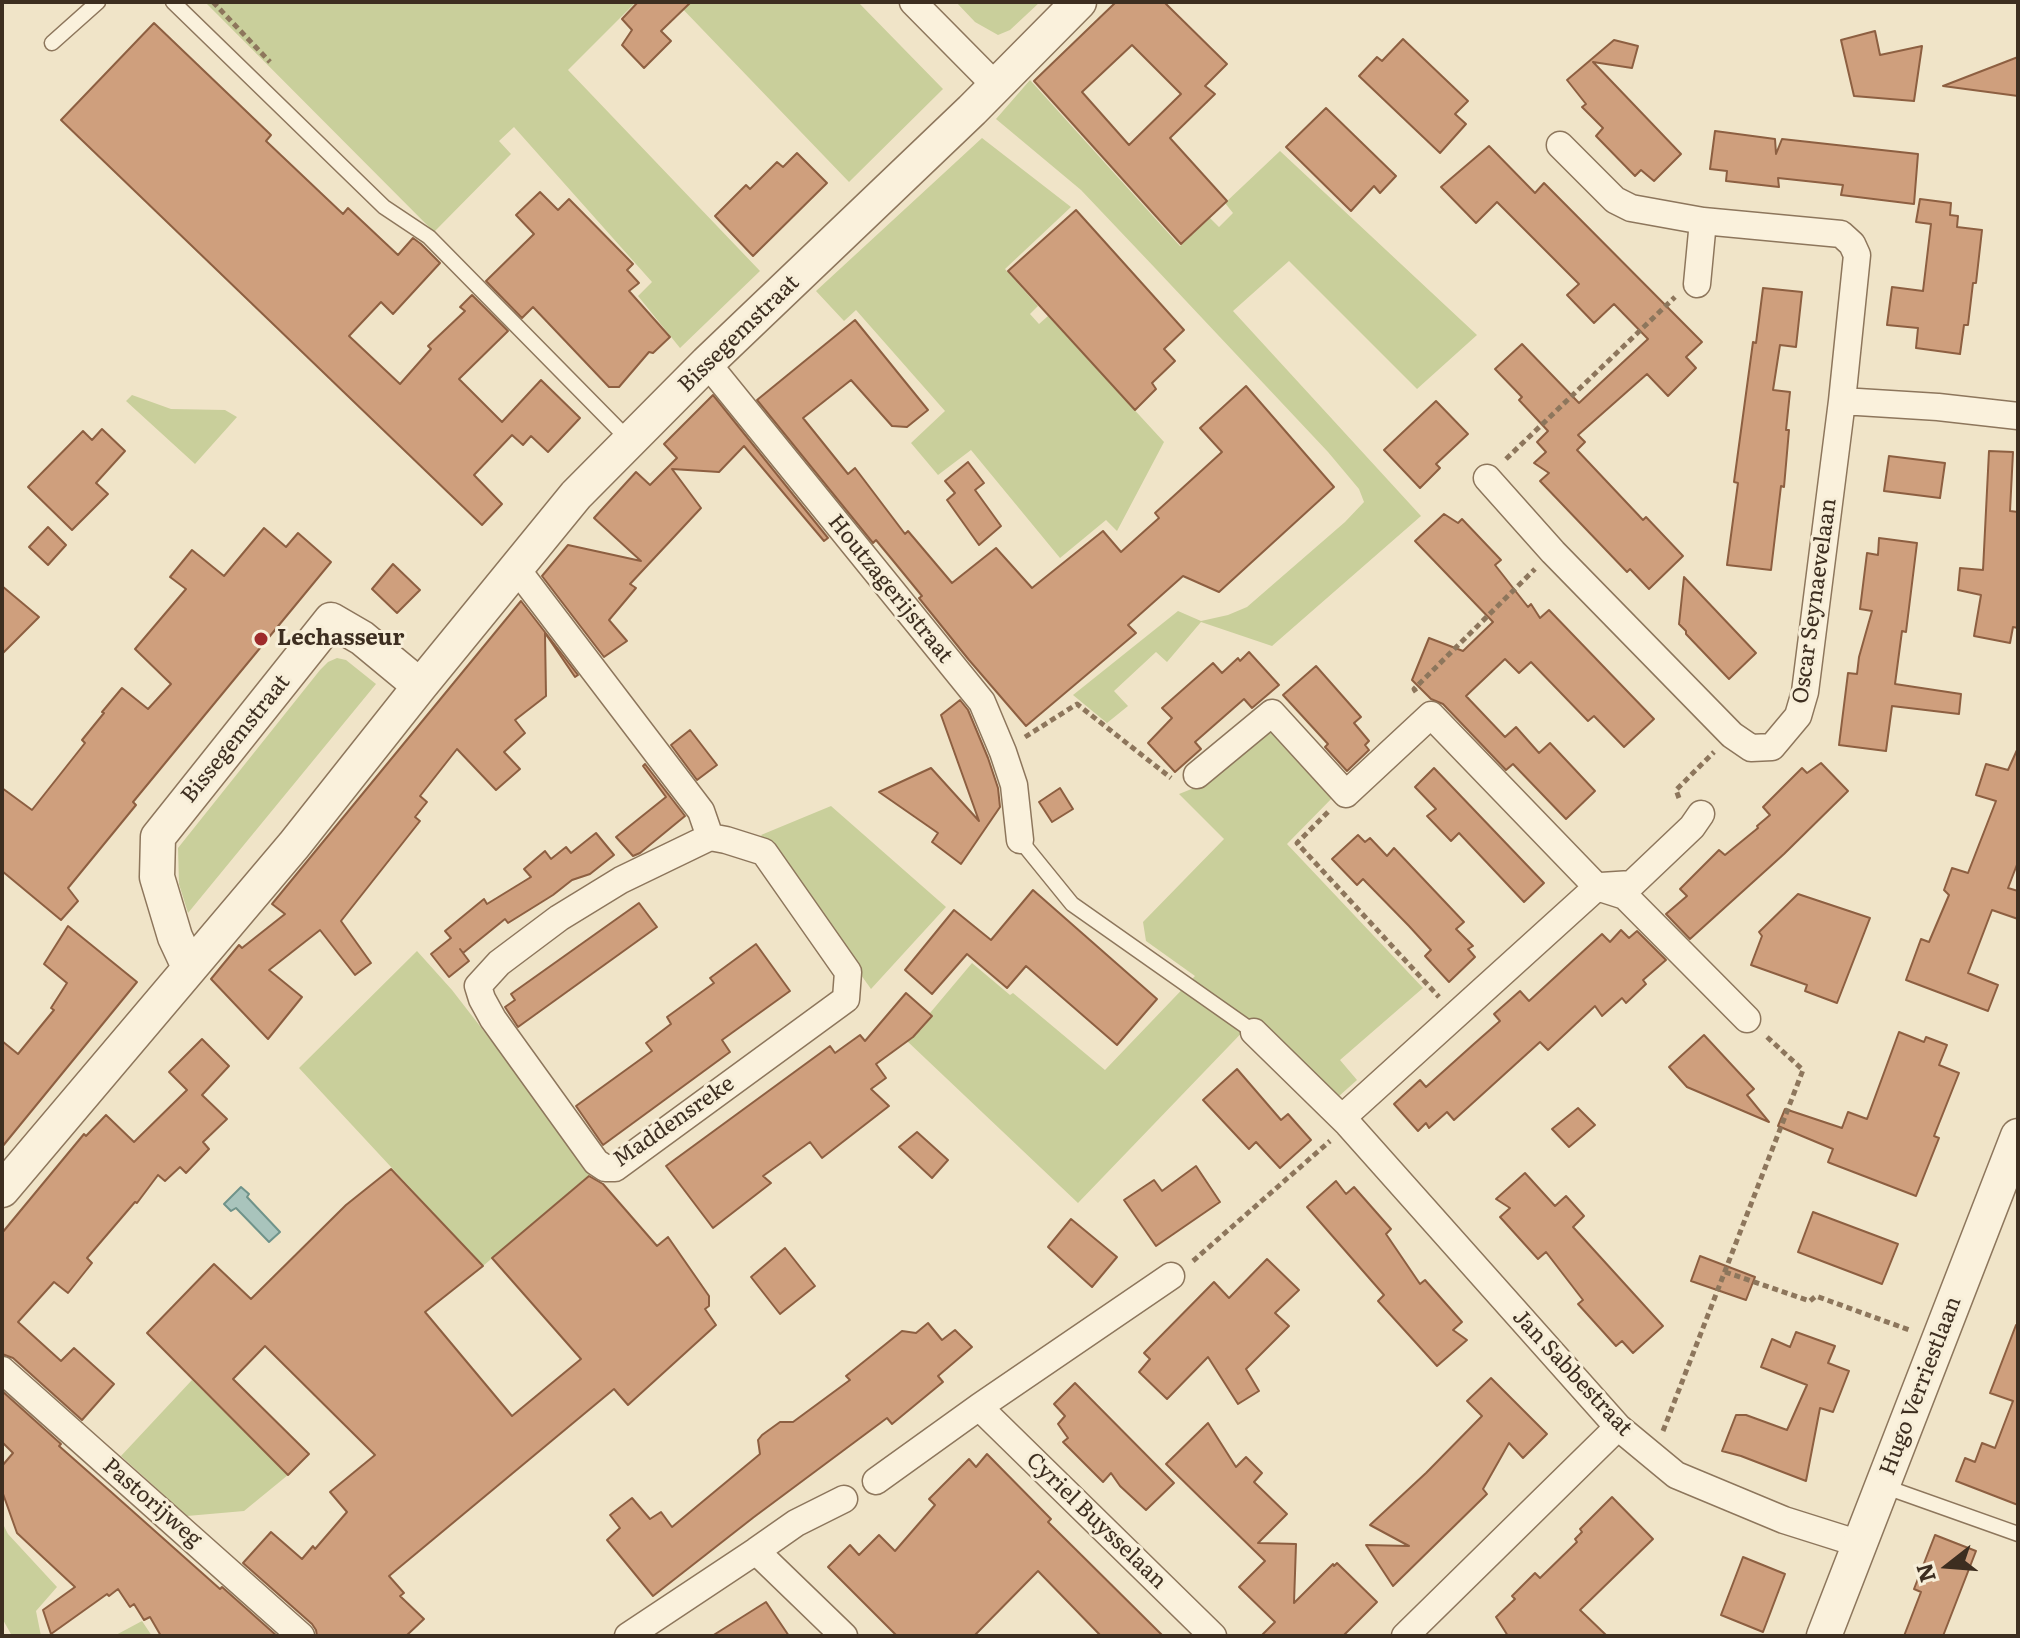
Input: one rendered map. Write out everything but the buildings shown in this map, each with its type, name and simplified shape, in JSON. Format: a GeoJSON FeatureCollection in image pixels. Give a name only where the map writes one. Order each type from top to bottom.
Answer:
{"type":"FeatureCollection","features":[{"type":"Feature","properties":{"kind":"street"},"geometry":{"type":"LineString","coordinates":[[913,2],[996,86]]}},
{"type":"Feature","properties":{"kind":"street","name":"Bissegemstraat"},"geometry":{"type":"LineString","coordinates":[[2,1190],[294,845],[576,495],[707,363],[996,86],[1079,2]]}},
{"type":"Feature","properties":{"kind":"street","name":"Oscar Seynaevelaan"},"geometry":{"type":"LineString","coordinates":[[1487,478],[1553,552],[1732,735],[1751,748],[1772,747],[1798,716],[1805,692],[1857,255],[1852,244],[1841,234],[1703,221],[1631,208],[1615,200],[1560,145]]}},
{"type":"Feature","properties":{"kind":"street"},"geometry":{"type":"LineString","coordinates":[[1697,284],[1703,221]]}},
{"type":"Feature","properties":{"kind":"street","name":"Houtzagerijstraat"},"geometry":{"type":"LineString","coordinates":[[707,363],[982,702],[1014,785],[1020,840]]}},
{"type":"Feature","properties":{"kind":"street"},"geometry":{"type":"LineString","coordinates":[[1842,401],[2018,416]]}},
{"type":"Feature","properties":{"kind":"street"},"geometry":{"type":"LineString","coordinates":[[516,568],[701,811],[710,837]]}},
{"type":"Feature","properties":{"kind":"street","name":"Bissegemstraat"},"geometry":{"type":"LineString","coordinates":[[189,967],[175,937],[157,877],[158,837],[331,620],[362,638],[420,686]]}},
{"type":"Feature","properties":{"kind":"street"},"geometry":{"type":"LineString","coordinates":[[1197,775],[1272,713],[1346,794],[1431,715],[1597,887],[1625,896],[1747,1019]]}},
{"type":"Feature","properties":{"kind":"street"},"geometry":{"type":"LineString","coordinates":[[1345,1121],[1455,1015],[1597,887],[1632,884],[1696,821]]}},
{"type":"Feature","properties":{"kind":"street","name":"Maddensreke"},"geometry":{"type":"LineString","coordinates":[[710,837],[764,852],[848,972],[846,999],[615,1168],[605,1168],[596,1162],[493,1019],[478,986],[499,963],[559,918],[621,880],[710,837]]}},
{"type":"Feature","properties":{"kind":"street","name":"Jan Sabbestraat"},"geometry":{"type":"LineString","coordinates":[[1254,1032],[1345,1121],[1618,1427],[1676,1475],[1784,1520],[1860,1544]]}},
{"type":"Feature","properties":{"kind":"street","name":"Hugo Verriestlaan"},"geometry":{"type":"LineString","coordinates":[[1824,1636],[2018,1136]]}},
{"type":"Feature","properties":{"kind":"street"},"geometry":{"type":"LineString","coordinates":[[876,1481],[1171,1276]]}},
{"type":"Feature","properties":{"kind":"street","name":"Pastorijweg"},"geometry":{"type":"LineString","coordinates":[[2,1370],[301,1636]]}},
{"type":"Feature","properties":{"kind":"street","name":"Cyriel Buysselaan"},"geometry":{"type":"LineString","coordinates":[[979,1407],[1213,1636]]}},
{"type":"Feature","properties":{"kind":"street"},"geometry":{"type":"LineString","coordinates":[[1405,1636],[1618,1427]]}},
{"type":"Feature","properties":{"kind":"street"},"geometry":{"type":"LineString","coordinates":[[628,1636],[796,1523],[844,1499]]}},
{"type":"Feature","properties":{"kind":"street"},"geometry":{"type":"LineString","coordinates":[[756,1551],[844,1636]]}},
{"type":"Feature","properties":{"kind":"lane"},"geometry":{"type":"LineString","coordinates":[[52,43],[98,2]]}},
{"type":"Feature","properties":{"kind":"lane"},"geometry":{"type":"LineString","coordinates":[[173,2],[384,207],[429,237],[629,440]]}},
{"type":"Feature","properties":{"kind":"lane"},"geometry":{"type":"LineString","coordinates":[[1020,840],[1072,904],[1254,1032]]}},
{"type":"Feature","properties":{"kind":"lane"},"geometry":{"type":"LineString","coordinates":[[1883,1486],[2018,1534]]}},
{"type":"Feature","properties":{"kind":"path"},"geometry":{"type":"LineString","coordinates":[[1487,478],[1673,299],[1697,284]]}},
{"type":"Feature","properties":{"kind":"path"},"geometry":{"type":"LineString","coordinates":[[1431,715],[1414,689],[1553,552]]}},
{"type":"Feature","properties":{"kind":"path"},"geometry":{"type":"LineString","coordinates":[[1003,752],[1077,704],[1177,783],[1197,775]]}},
{"type":"Feature","properties":{"kind":"path"},"geometry":{"type":"LineString","coordinates":[[1696,821],[1676,790],[1732,735]]}},
{"type":"Feature","properties":{"kind":"path"},"geometry":{"type":"LineString","coordinates":[[1346,794],[1297,843],[1455,1015]]}},
{"type":"Feature","properties":{"kind":"path"},"geometry":{"type":"LineString","coordinates":[[1653,1456],[1803,1070],[1747,1019]]}},
{"type":"Feature","properties":{"kind":"path"},"geometry":{"type":"LineString","coordinates":[[1171,1276],[1199,1257],[1345,1121]]}},
{"type":"Feature","properties":{"kind":"path"},"geometry":{"type":"LineString","coordinates":[[1725,1272],[1810,1301],[1816,1296],[1939,1340]]}},
{"type":"Feature","properties":{"kind":"green space"},"geometry":{"type":"Polygon","coordinates":[[[205,2],[636,2],[568,70],[760,271],[680,348],[638,296],[652,282],[514,127],[499,141],[511,154],[434,232],[205,2]]]}},
{"type":"Feature","properties":{"kind":"green space"},"geometry":{"type":"Polygon","coordinates":[[[676,2],[858,2],[943,89],[849,182],[676,2]]]}},
{"type":"Feature","properties":{"kind":"green space"},"geometry":{"type":"Polygon","coordinates":[[[956,2],[1040,2],[1010,30],[998,35],[975,22],[956,2]]]}},
{"type":"Feature","properties":{"kind":"green space"},"geometry":{"type":"Polygon","coordinates":[[[1030,80],[1180,246],[1210,218],[1219,227],[1233,213],[1225,203],[1280,151],[1477,335],[1417,389],[1289,261],[1233,311],[1421,516],[1272,646],[1201,622],[1167,662],[1156,652],[1114,691],[1128,706],[1107,723],[1073,695],[1178,611],[1201,621],[1247,607],[1364,502],[1359,489],[1328,452],[1081,190],[996,119],[1030,80]]]}},
{"type":"Feature","properties":{"kind":"green space"},"geometry":{"type":"Polygon","coordinates":[[[982,138],[1071,207],[1005,269],[1038,306],[1030,314],[1039,324],[1048,316],[1164,442],[1117,531],[1106,520],[1060,558],[971,450],[938,475],[911,443],[945,411],[856,310],[844,321],[816,291],[982,138]]]}},
{"type":"Feature","properties":{"kind":"green space"},"geometry":{"type":"Polygon","coordinates":[[[132,395],[171,409],[225,410],[237,417],[195,464],[126,401],[132,395]]]}},
{"type":"Feature","properties":{"kind":"green space"},"geometry":{"type":"Polygon","coordinates":[[[337,658],[346,660],[376,684],[188,913],[179,884],[178,848],[320,670],[337,658]]]}},
{"type":"Feature","properties":{"kind":"green space"},"geometry":{"type":"Polygon","coordinates":[[[1272,723],[1336,794],[1287,844],[1423,988],[1340,1060],[1357,1080],[1338,1097],[1254,1020],[1078,1203],[907,1041],[933,1016],[930,1013],[972,963],[1105,1070],[1195,976],[1146,941],[1143,922],[1224,839],[1179,794],[1199,786],[1272,723]]]}},
{"type":"Feature","properties":{"kind":"green space"},"geometry":{"type":"Polygon","coordinates":[[[831,806],[946,907],[871,989],[761,835],[831,806]]]}},
{"type":"Feature","properties":{"kind":"green space"},"geometry":{"type":"Polygon","coordinates":[[[417,951],[452,990],[593,1172],[483,1266],[299,1068],[417,951]]]}},
{"type":"Feature","properties":{"kind":"green space"},"geometry":{"type":"Polygon","coordinates":[[[192,1380],[288,1475],[244,1511],[187,1516],[121,1456],[192,1380]]]}},
{"type":"Feature","properties":{"kind":"green space"},"geometry":{"type":"Polygon","coordinates":[[[2,1522],[8,1534],[57,1587],[36,1611],[41,1636],[12,1636],[2,1618],[2,1522]]]}},
{"type":"Feature","properties":{"kind":"green space"},"geometry":{"type":"Polygon","coordinates":[[[142,1621],[152,1636],[114,1636],[142,1621]]]}},
{"type":"Feature","properties":{"kind":"water"},"geometry":{"type":"Polygon","coordinates":[[[241,1187],[280,1232],[269,1242],[236,1208],[231,1211],[224,1204],[241,1187]]]}},
{"type":"Feature","properties":{"kind":"place","name":"Lechasseur"},"geometry":{"type":"Point","coordinates":[261,639]}}]}
